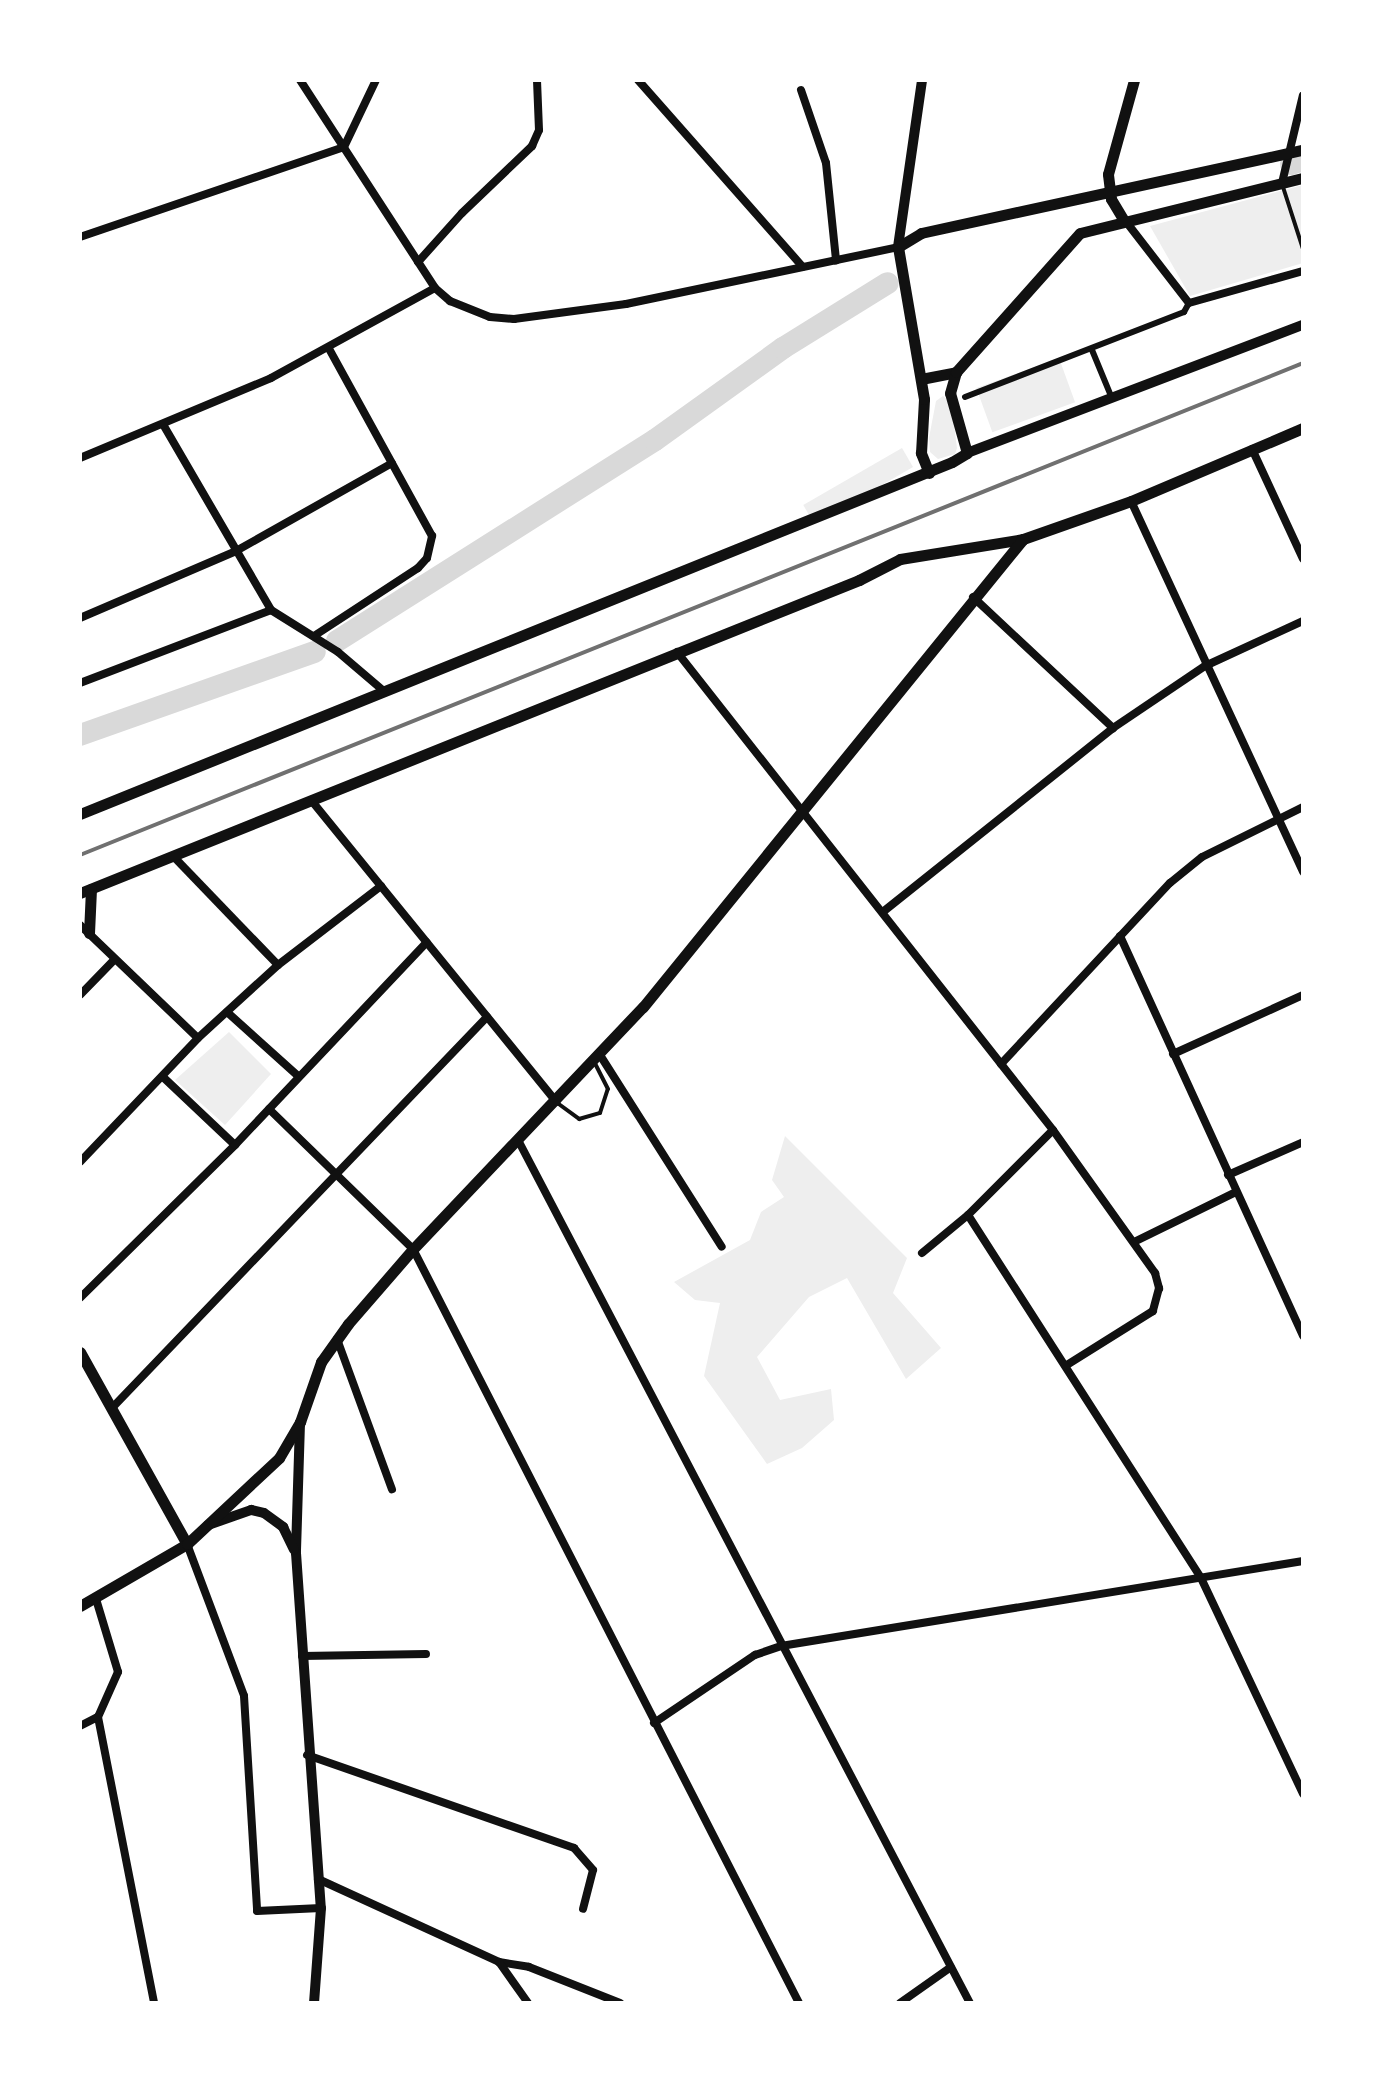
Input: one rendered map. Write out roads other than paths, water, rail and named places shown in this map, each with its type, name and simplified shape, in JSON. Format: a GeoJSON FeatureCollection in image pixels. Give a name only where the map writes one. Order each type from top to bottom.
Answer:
{"type":"FeatureCollection","features":[{"type":"Feature","properties":{"kind":"main road"},"geometry":{"type":"LineString","coordinates":[[1123,219],[1108,191],[1111,156],[1134,80]]}},
{"type":"Feature","properties":{"kind":"main road"},"geometry":{"type":"LineString","coordinates":[[929,472],[921,453],[921,379],[898,247],[921,233],[1303,150]]}},
{"type":"Feature","properties":{"kind":"main road"},"geometry":{"type":"LineString","coordinates":[[80,814],[929,472],[967,453],[950,393],[956,372],[1080,233],[1123,219],[1303,178]]}},
{"type":"Feature","properties":{"kind":"main road"},"geometry":{"type":"LineString","coordinates":[[921,379],[956,372]]}},
{"type":"Feature","properties":{"kind":"main road"},"geometry":{"type":"LineString","coordinates":[[84,929],[86,891],[859,580],[900,559],[1023,539],[1131,502],[1303,428]]}},
{"type":"Feature","properties":{"kind":"main road"},"geometry":{"type":"LineString","coordinates":[[80,1606],[186,1544],[279,1458],[300,1422],[322,1362],[337,1339],[413,1249],[556,1102],[684,960],[972,597],[1023,539]]}},
{"type":"Feature","properties":{"kind":"main road"},"geometry":{"type":"LineString","coordinates":[[80,1352],[186,1544]]}},
{"type":"Feature","properties":{"kind":"street"},"geometry":{"type":"LineString","coordinates":[[300,80],[436,288],[470,311],[514,319],[626,304],[898,247],[922,80]]}},
{"type":"Feature","properties":{"kind":"street"},"geometry":{"type":"LineString","coordinates":[[80,237],[344,147],[376,80]]}},
{"type":"Feature","properties":{"kind":"street"},"geometry":{"type":"LineString","coordinates":[[418,262],[532,146],[539,130],[537,80]]}},
{"type":"Feature","properties":{"kind":"street"},"geometry":{"type":"LineString","coordinates":[[638,80],[803,267]]}},
{"type":"Feature","properties":{"kind":"street"},"geometry":{"type":"LineString","coordinates":[[801,90],[826,162],[836,260]]}},
{"type":"Feature","properties":{"kind":"street"},"geometry":{"type":"LineString","coordinates":[[1282,184],[1303,95]]}},
{"type":"Feature","properties":{"kind":"street"},"geometry":{"type":"LineString","coordinates":[[1123,219],[1187,308]]}},
{"type":"Feature","properties":{"kind":"street"},"geometry":{"type":"LineString","coordinates":[[965,397],[1092,350],[1187,308],[1303,271]]}},
{"type":"Feature","properties":{"kind":"street"},"geometry":{"type":"LineString","coordinates":[[80,458],[164,426],[330,350],[436,288]]}},
{"type":"Feature","properties":{"kind":"street"},"geometry":{"type":"LineString","coordinates":[[967,453],[1303,325]]}},
{"type":"Feature","properties":{"kind":"street"},"geometry":{"type":"LineString","coordinates":[[314,636],[418,568],[432,548],[429,526],[330,350]]}},
{"type":"Feature","properties":{"kind":"street"},"geometry":{"type":"LineString","coordinates":[[1092,350],[1111,396]]}},
{"type":"Feature","properties":{"kind":"street"},"geometry":{"type":"LineString","coordinates":[[164,426],[271,610],[314,636],[385,692]]}},
{"type":"Feature","properties":{"kind":"street"},"geometry":{"type":"LineString","coordinates":[[1252,449],[1303,559]]}},
{"type":"Feature","properties":{"kind":"street"},"geometry":{"type":"LineString","coordinates":[[80,618],[236,551],[392,463]]}},
{"type":"Feature","properties":{"kind":"street"},"geometry":{"type":"LineString","coordinates":[[1131,502],[1303,872]]}},
{"type":"Feature","properties":{"kind":"street"},"geometry":{"type":"LineString","coordinates":[[972,597],[1114,728]]}},
{"type":"Feature","properties":{"kind":"street"},"geometry":{"type":"LineString","coordinates":[[80,683],[271,610]]}},
{"type":"Feature","properties":{"kind":"street"},"geometry":{"type":"LineString","coordinates":[[884,911],[1114,728],[1204,666],[1303,621]]}},
{"type":"Feature","properties":{"kind":"street"},"geometry":{"type":"LineString","coordinates":[[676,652],[801,813],[884,911],[1053,1130],[1156,1273],[1158,1288],[1153,1310],[1068,1364]]}},
{"type":"Feature","properties":{"kind":"street"},"geometry":{"type":"LineString","coordinates":[[311,800],[556,1102]]}},
{"type":"Feature","properties":{"kind":"street"},"geometry":{"type":"LineString","coordinates":[[1001,1064],[1170,883],[1202,857],[1303,806]]}},
{"type":"Feature","properties":{"kind":"street"},"geometry":{"type":"LineString","coordinates":[[174,857],[278,965]]}},
{"type":"Feature","properties":{"kind":"street"},"geometry":{"type":"LineString","coordinates":[[80,1162],[198,1038],[278,965],[381,886]]}},
{"type":"Feature","properties":{"kind":"street"},"geometry":{"type":"LineString","coordinates":[[84,929],[198,1038]]}},
{"type":"Feature","properties":{"kind":"street"},"geometry":{"type":"LineString","coordinates":[[1120,936],[1303,1336]]}},
{"type":"Feature","properties":{"kind":"street"},"geometry":{"type":"LineString","coordinates":[[80,1298],[235,1145],[427,942]]}},
{"type":"Feature","properties":{"kind":"street"},"geometry":{"type":"LineString","coordinates":[[80,995],[115,959]]}},
{"type":"Feature","properties":{"kind":"street"},"geometry":{"type":"LineString","coordinates":[[1173,1054],[1303,996]]}},
{"type":"Feature","properties":{"kind":"street"},"geometry":{"type":"LineString","coordinates":[[227,1012],[298,1076]]}},
{"type":"Feature","properties":{"kind":"street"},"geometry":{"type":"LineString","coordinates":[[112,1408],[487,1017]]}},
{"type":"Feature","properties":{"kind":"street"},"geometry":{"type":"LineString","coordinates":[[597,1058],[722,1247]]}},
{"type":"Feature","properties":{"kind":"street"},"geometry":{"type":"LineString","coordinates":[[163,1076],[235,1145]]}},
{"type":"Feature","properties":{"kind":"street"},"geometry":{"type":"LineString","coordinates":[[269,1109],[413,1249],[799,2003]]}},
{"type":"Feature","properties":{"kind":"street"},"geometry":{"type":"LineString","coordinates":[[922,1253],[968,1215],[1053,1130]]}},
{"type":"Feature","properties":{"kind":"street"},"geometry":{"type":"LineString","coordinates":[[518,1140],[970,2003]]}},
{"type":"Feature","properties":{"kind":"street"},"geometry":{"type":"LineString","coordinates":[[1228,1175],[1303,1142]]}},
{"type":"Feature","properties":{"kind":"street"},"geometry":{"type":"LineString","coordinates":[[1136,1241],[1236,1192]]}},
{"type":"Feature","properties":{"kind":"street"},"geometry":{"type":"LineString","coordinates":[[968,1215],[1068,1364],[1201,1578],[1303,1794]]}},
{"type":"Feature","properties":{"kind":"street"},"geometry":{"type":"LineString","coordinates":[[337,1339],[392,1490]]}},
{"type":"Feature","properties":{"kind":"street"},"geometry":{"type":"LineString","coordinates":[[300,1422],[296,1553],[307,1755],[321,1908],[314,2003]]}},
{"type":"Feature","properties":{"kind":"street"},"geometry":{"type":"LineString","coordinates":[[207,1526],[251,1510],[264,1513],[283,1527],[296,1553]]}},
{"type":"Feature","properties":{"kind":"street"},"geometry":{"type":"LineString","coordinates":[[186,1544],[244,1696],[257,1912],[321,1908]]}},
{"type":"Feature","properties":{"kind":"street"},"geometry":{"type":"LineString","coordinates":[[654,1723],[755,1655],[780,1646],[1303,1561]]}},
{"type":"Feature","properties":{"kind":"street"},"geometry":{"type":"LineString","coordinates":[[96,1599],[118,1672],[98,1717],[154,2003]]}},
{"type":"Feature","properties":{"kind":"street"},"geometry":{"type":"LineString","coordinates":[[302,1656],[426,1654]]}},
{"type":"Feature","properties":{"kind":"street"},"geometry":{"type":"LineString","coordinates":[[80,1726],[98,1717]]}},
{"type":"Feature","properties":{"kind":"street"},"geometry":{"type":"LineString","coordinates":[[307,1755],[574,1848],[594,1870],[583,1909]]}},
{"type":"Feature","properties":{"kind":"street"},"geometry":{"type":"LineString","coordinates":[[318,1879],[499,1962],[529,1966],[620,2003]]}},
{"type":"Feature","properties":{"kind":"street"},"geometry":{"type":"LineString","coordinates":[[499,1962],[528,2003]]}},
{"type":"Feature","properties":{"kind":"street"},"geometry":{"type":"LineString","coordinates":[[900,2003],[951,1967]]}},
{"type":"Feature","properties":{"kind":"lane"},"geometry":{"type":"LineString","coordinates":[[1282,184],[1303,249]]}},
{"type":"Feature","properties":{"kind":"lane"},"geometry":{"type":"LineString","coordinates":[[556,1102],[579,1119],[600,1113],[608,1089],[597,1058]]}},
{"type":"Feature","properties":{"kind":"waterway"},"geometry":{"type":"LineString","coordinates":[[1291,164],[1303,160]]}},
{"type":"Feature","properties":{"kind":"waterway"},"geometry":{"type":"LineString","coordinates":[[337,641],[655,440],[783,348],[888,283]]}},
{"type":"Feature","properties":{"kind":"waterway"},"geometry":{"type":"LineString","coordinates":[[80,735],[315,652]]}},
{"type":"Feature","properties":{"kind":"railway"},"geometry":{"type":"LineString","coordinates":[[80,855],[1303,363]]}}]}
